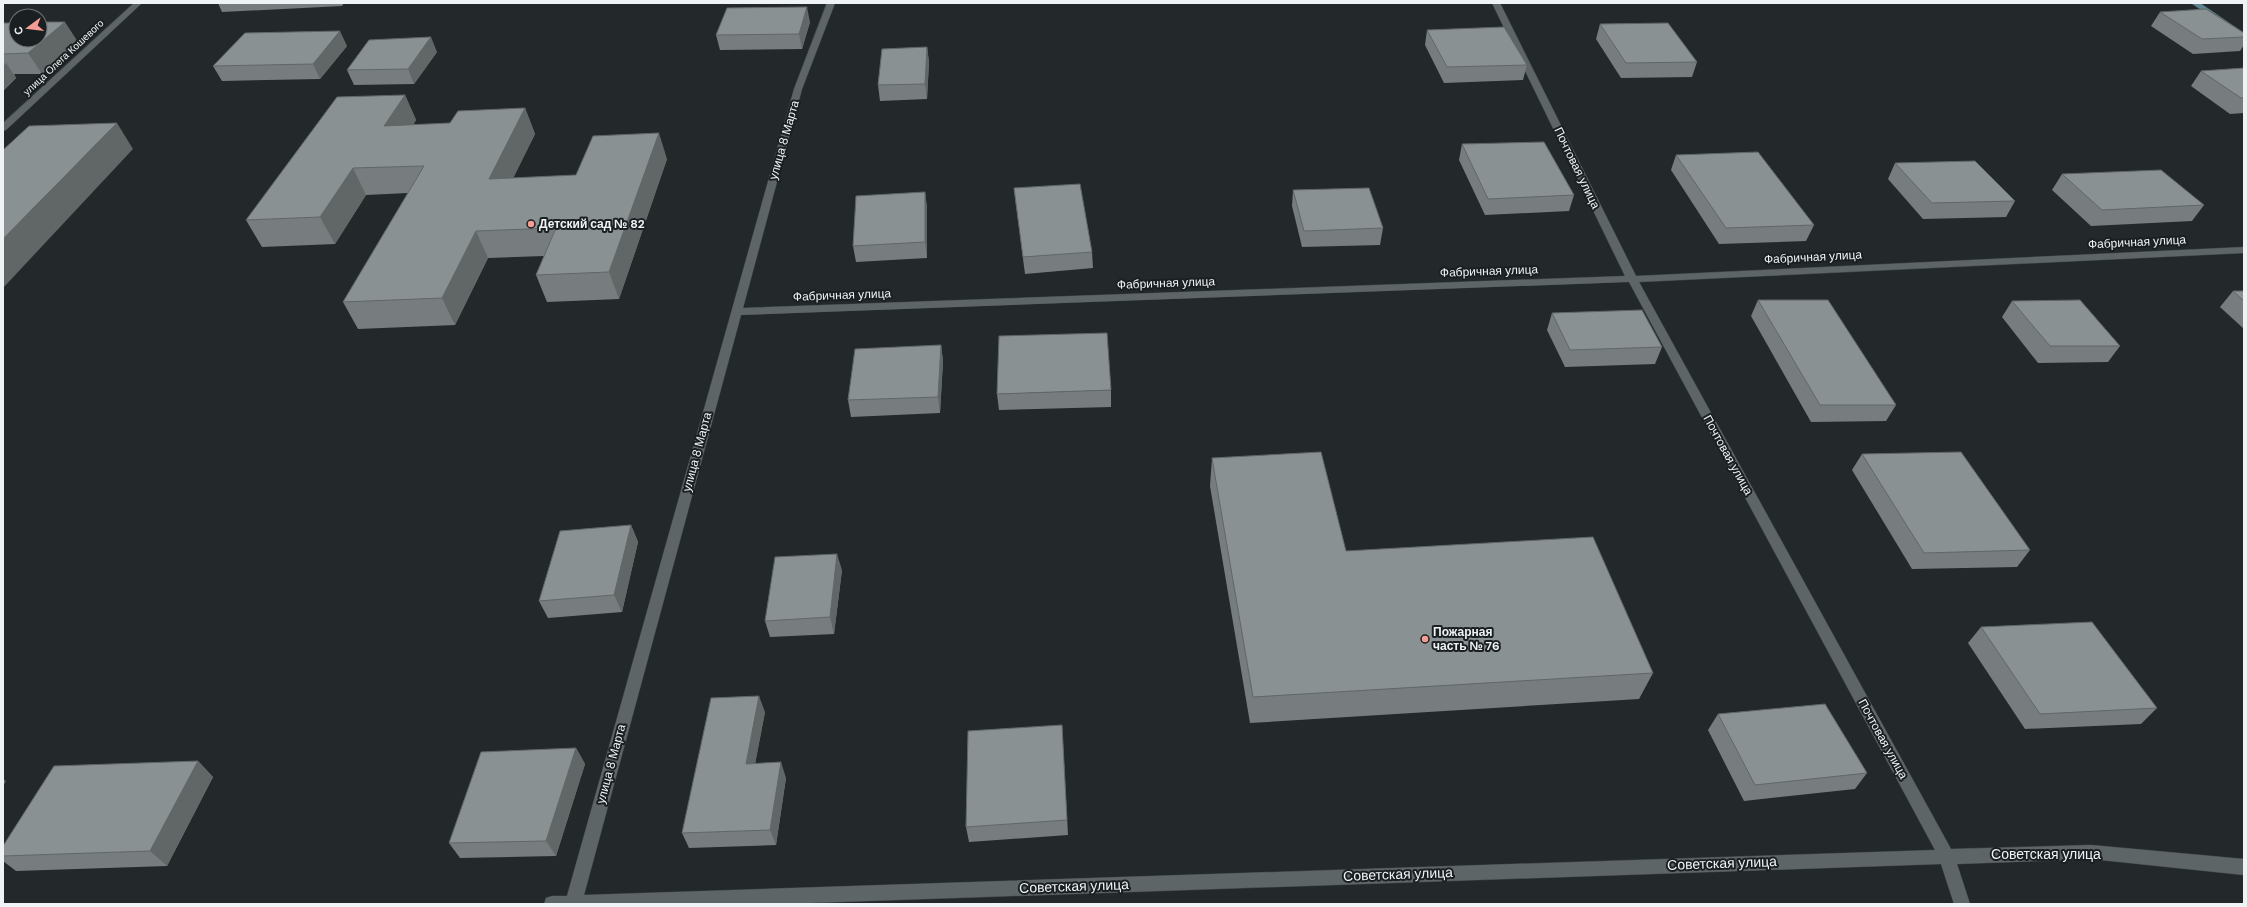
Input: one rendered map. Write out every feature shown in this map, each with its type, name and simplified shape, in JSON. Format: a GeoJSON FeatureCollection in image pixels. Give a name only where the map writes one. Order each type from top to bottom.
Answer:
{"type":"FeatureCollection","features":[{"type":"Feature","properties":{"kind":"street","name":"улица Олега Кошевого"},"geometry":{"type":"LineString","coordinates":[[3,128],[138,3]]}},
{"type":"Feature","properties":{"kind":"street","name":"улица 8 Марта"},"geometry":{"type":"LineString","coordinates":[[573,903],[735,312],[798,89],[831,3]]}},
{"type":"Feature","properties":{"kind":"street","name":"Почтовая улица"},"geometry":{"type":"LineString","coordinates":[[1496,3],[1632,279],[1946,855],[1962,904]]}},
{"type":"Feature","properties":{"kind":"street"},"geometry":{"type":"LineString","coordinates":[[2195,3],[2244,37]]}},
{"type":"Feature","properties":{"kind":"street","name":"Фабричная улица"},"geometry":{"type":"LineString","coordinates":[[735,312],[1632,279],[2244,250]]}},
{"type":"Feature","properties":{"kind":"street","name":"Советская улица"},"geometry":{"type":"LineString","coordinates":[[552,904],[1946,855],[2092,852],[2244,867]]}},
{"type":"Feature","properties":{"kind":"building"},"geometry":{"type":"Polygon","coordinates":[[[807,7],[799,34],[716,35],[727,8],[807,7]]]}},
{"type":"Feature","properties":{"kind":"building"},"geometry":{"type":"Polygon","coordinates":[[[2206,9],[2244,33],[2244,37],[2202,39],[2160,12],[2206,9]]]}},
{"type":"Feature","properties":{"kind":"building"},"geometry":{"type":"Polygon","coordinates":[[[48,22],[65,22],[48,36],[48,22]]]}},
{"type":"Feature","properties":{"kind":"building"},"geometry":{"type":"Polygon","coordinates":[[[3,23],[8,23],[8,48],[34,48],[28,53],[3,54],[3,23]]]}},
{"type":"Feature","properties":{"kind":"building"},"geometry":{"type":"Polygon","coordinates":[[[1668,23],[1697,62],[1626,63],[1600,24],[1668,23]]]}},
{"type":"Feature","properties":{"kind":"building"},"geometry":{"type":"Polygon","coordinates":[[[1504,27],[1527,65],[1447,67],[1427,30],[1504,27]]]}},
{"type":"Feature","properties":{"kind":"building"},"geometry":{"type":"Polygon","coordinates":[[[340,31],[313,64],[213,66],[245,33],[340,31]]]}},
{"type":"Feature","properties":{"kind":"building"},"geometry":{"type":"Polygon","coordinates":[[[431,37],[408,69],[347,70],[369,40],[431,37]]]}},
{"type":"Feature","properties":{"kind":"building"},"geometry":{"type":"Polygon","coordinates":[[[927,47],[925,84],[878,85],[882,49],[927,47]]]}},
{"type":"Feature","properties":{"kind":"building"},"geometry":{"type":"Polygon","coordinates":[[[2244,68],[2244,98],[2241,98],[2201,71],[2244,68]]]}},
{"type":"Feature","properties":{"kind":"building","name":"Детский сад № 82"},"geometry":{"type":"Polygon","coordinates":[[[405,95],[384,126],[450,123],[458,111],[525,108],[489,179],[576,175],[593,136],[659,133],[609,272],[536,275],[556,228],[476,231],[442,298],[343,302],[424,166],[353,168],[320,217],[246,220],[337,97],[405,95]]]}},
{"type":"Feature","properties":{"kind":"building"},"geometry":{"type":"Polygon","coordinates":[[[117,123],[3,239],[3,150],[29,126],[117,123]]]}},
{"type":"Feature","properties":{"kind":"building"},"geometry":{"type":"Polygon","coordinates":[[[1544,142],[1574,195],[1488,199],[1462,144],[1544,142]]]}},
{"type":"Feature","properties":{"kind":"building"},"geometry":{"type":"Polygon","coordinates":[[[1758,152],[1814,225],[1726,228],[1676,155],[1758,152]]]}},
{"type":"Feature","properties":{"kind":"building"},"geometry":{"type":"Polygon","coordinates":[[[1975,161],[2015,201],[1932,203],[1895,163],[1975,161]]]}},
{"type":"Feature","properties":{"kind":"building"},"geometry":{"type":"Polygon","coordinates":[[[2161,170],[2204,205],[2102,210],[2062,174],[2161,170]]]}},
{"type":"Feature","properties":{"kind":"building"},"geometry":{"type":"Polygon","coordinates":[[[1080,184],[1092,252],[1023,257],[1014,188],[1080,184]]]}},
{"type":"Feature","properties":{"kind":"building"},"geometry":{"type":"Polygon","coordinates":[[[1369,188],[1383,228],[1304,231],[1293,190],[1369,188]]]}},
{"type":"Feature","properties":{"kind":"building"},"geometry":{"type":"Polygon","coordinates":[[[925,192],[925,242],[853,246],[856,196],[925,192]]]}},
{"type":"Feature","properties":{"kind":"building"},"geometry":{"type":"Polygon","coordinates":[[[2233,291],[2244,291],[2244,301],[2233,291]]]}},
{"type":"Feature","properties":{"kind":"building"},"geometry":{"type":"Polygon","coordinates":[[[1758,300],[1828,300],[1896,405],[1820,405],[1758,300]]]}},
{"type":"Feature","properties":{"kind":"building"},"geometry":{"type":"Polygon","coordinates":[[[2080,300],[2120,346],[2050,346],[2012,301],[2080,300]]]}},
{"type":"Feature","properties":{"kind":"building"},"geometry":{"type":"Polygon","coordinates":[[[1642,310],[1662,347],[1570,350],[1552,313],[1642,310]]]}},
{"type":"Feature","properties":{"kind":"building"},"geometry":{"type":"Polygon","coordinates":[[[1107,333],[1111,390],[997,394],[999,336],[1107,333]]]}},
{"type":"Feature","properties":{"kind":"building"},"geometry":{"type":"Polygon","coordinates":[[[941,345],[938,397],[848,400],[855,349],[941,345]]]}},
{"type":"Feature","properties":{"kind":"building","name":"Пожарная часть № 76"},"geometry":{"type":"Polygon","coordinates":[[[1321,452],[1346,551],[1593,537],[1653,673],[1253,697],[1212,458],[1321,452]]]}},
{"type":"Feature","properties":{"kind":"building"},"geometry":{"type":"Polygon","coordinates":[[[1961,452],[2030,550],[1924,553],[1862,454],[1961,452]]]}},
{"type":"Feature","properties":{"kind":"building"},"geometry":{"type":"Polygon","coordinates":[[[631,525],[614,595],[539,601],[560,531],[631,525]]]}},
{"type":"Feature","properties":{"kind":"building"},"geometry":{"type":"Polygon","coordinates":[[[837,554],[830,617],[765,621],[775,557],[837,554]]]}},
{"type":"Feature","properties":{"kind":"building"},"geometry":{"type":"Polygon","coordinates":[[[2092,622],[2157,708],[2040,714],[1981,627],[2092,622]]]}},
{"type":"Feature","properties":{"kind":"building"},"geometry":{"type":"Polygon","coordinates":[[[759,696],[746,764],[781,762],[770,830],[682,833],[711,698],[759,696]]]}},
{"type":"Feature","properties":{"kind":"building"},"geometry":{"type":"Polygon","coordinates":[[[1825,704],[1867,773],[1755,785],[1718,714],[1825,704]]]}},
{"type":"Feature","properties":{"kind":"building"},"geometry":{"type":"Polygon","coordinates":[[[1062,725],[1067,820],[966,827],[968,731],[1062,725]]]}},
{"type":"Feature","properties":{"kind":"building"},"geometry":{"type":"Polygon","coordinates":[[[576,748],[546,841],[449,843],[481,752],[576,748]]]}},
{"type":"Feature","properties":{"kind":"building"},"geometry":{"type":"Polygon","coordinates":[[[198,761],[150,851],[3,856],[3,846],[54,766],[198,761]]]}},
{"type":"Feature","properties":{"kind":"place","name":"Детский сад № 82"},"geometry":{"type":"Point","coordinates":[531,224]}},
{"type":"Feature","properties":{"kind":"place","name":"Пожарная часть № 76"},"geometry":{"type":"Point","coordinates":[1425,639]}}]}
